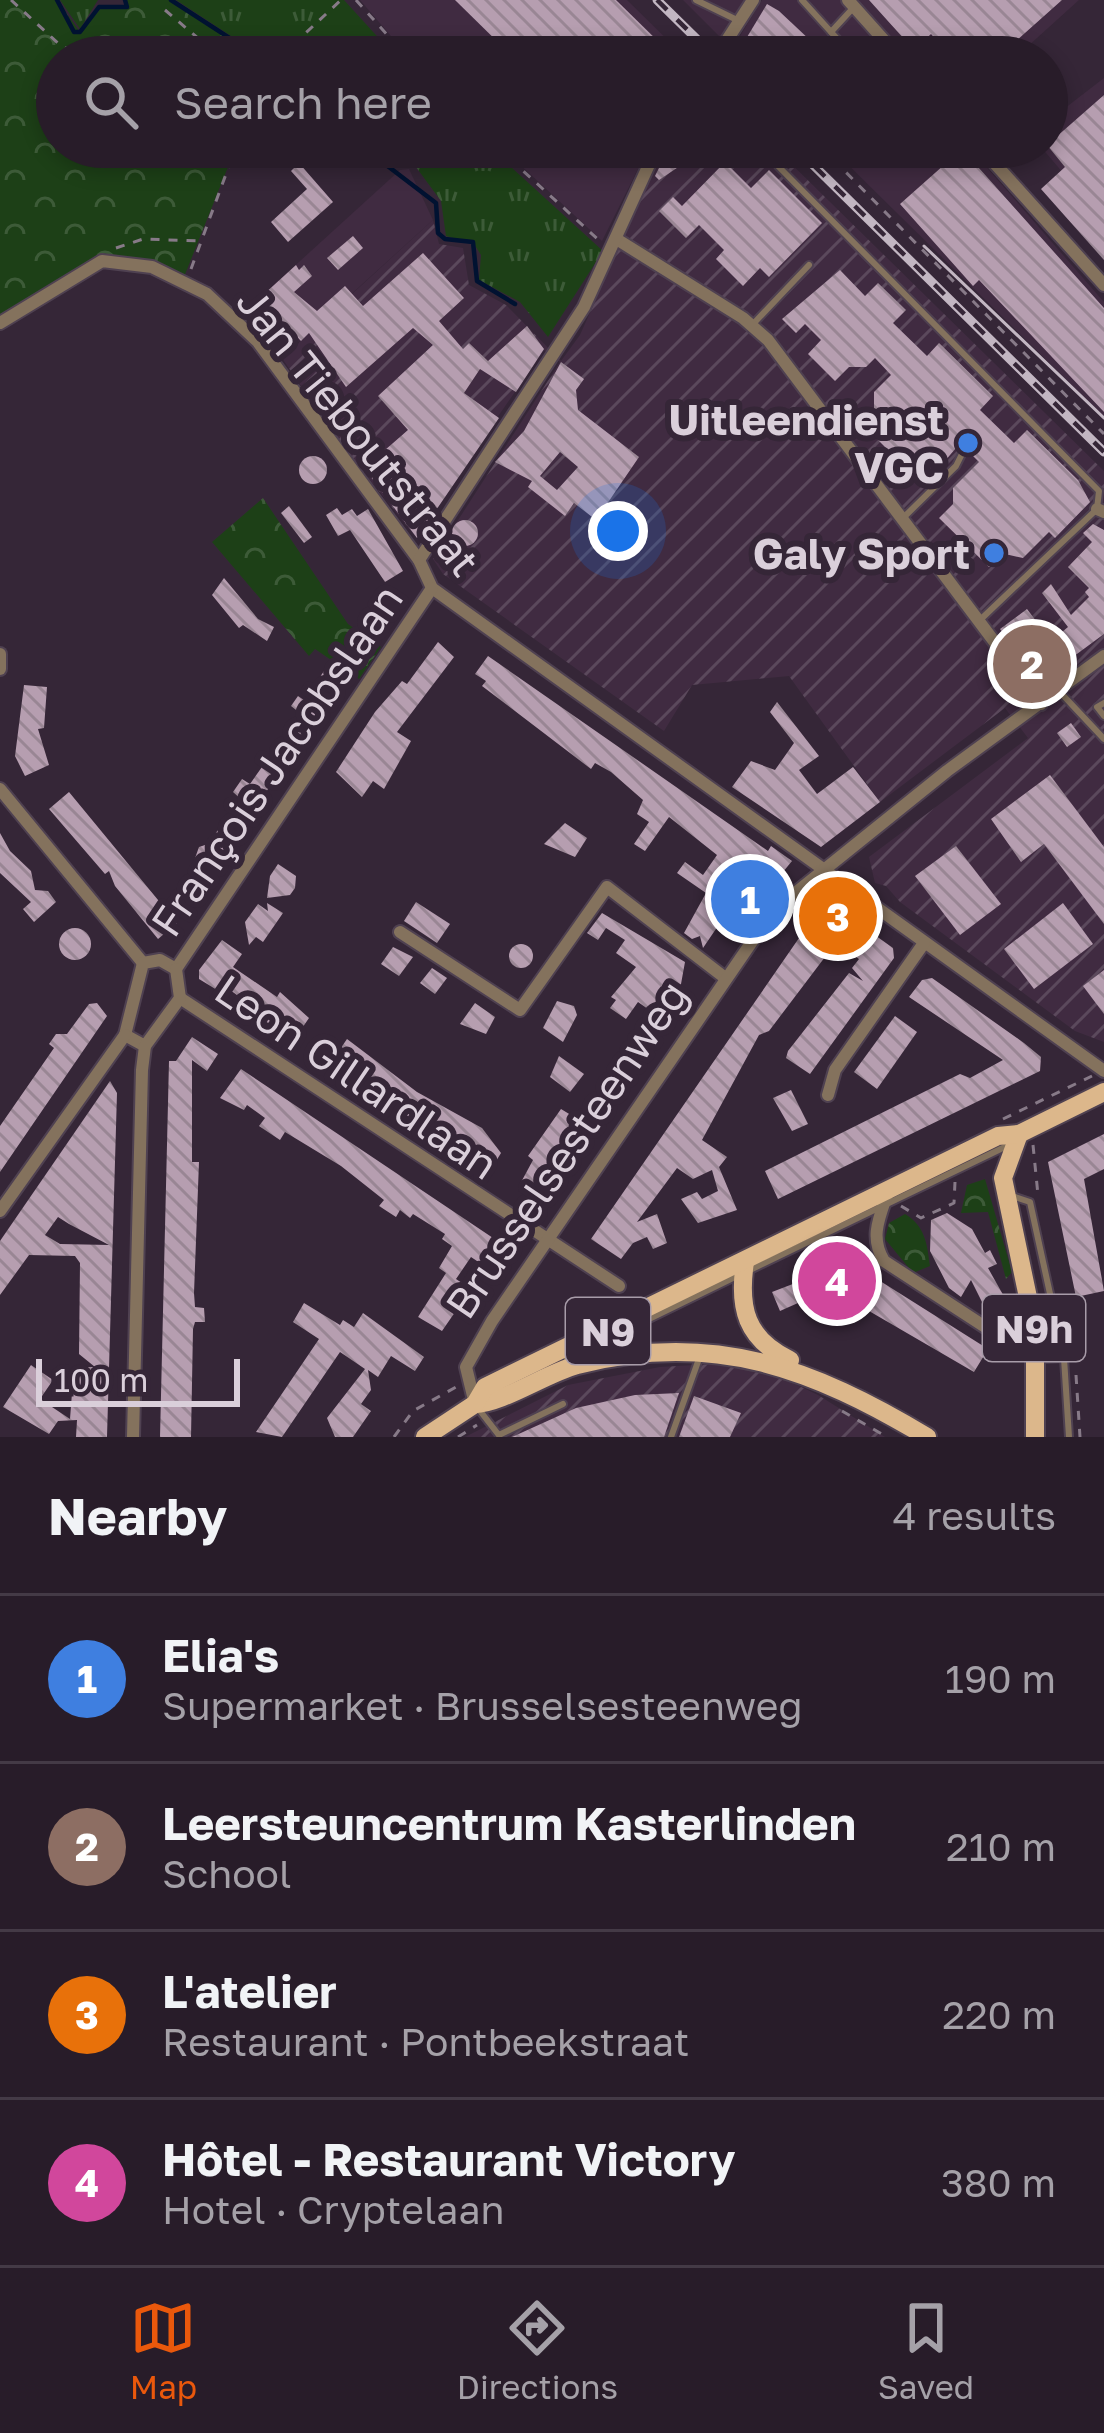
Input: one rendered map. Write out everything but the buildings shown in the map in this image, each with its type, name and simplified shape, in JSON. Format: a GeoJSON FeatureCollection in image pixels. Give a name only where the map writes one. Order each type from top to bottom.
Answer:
{"type":"FeatureCollection","features":[{"type":"Feature","properties":{"kind":"main road","name":"N9"},"geometry":{"type":"LineString","coordinates":[[425,1437],[475,1404],[485,1388],[890,1200],[974,1155],[998,1136],[1016,1138],[1104,1092]]}},
{"type":"Feature","properties":{"kind":"main road","name":"N9h"},"geometry":{"type":"LineString","coordinates":[[1016,1138],[1005,1186],[1036,1353],[1035,1437]]}},
{"type":"Feature","properties":{"kind":"main road"},"geometry":{"type":"LineString","coordinates":[[974,1155],[1005,1186]]}},
{"type":"Feature","properties":{"kind":"main road"},"geometry":{"type":"LineString","coordinates":[[744,1267],[743,1310],[753,1334],[927,1437]]}},
{"type":"Feature","properties":{"kind":"main road"},"geometry":{"type":"LineString","coordinates":[[475,1404],[487,1404],[550,1372],[655,1350],[702,1351],[819,1377]]}},
{"type":"Feature","properties":{"kind":"street"},"geometry":{"type":"LineString","coordinates":[[731,36],[753,0]]}},
{"type":"Feature","properties":{"kind":"street"},"geometry":{"type":"LineString","coordinates":[[851,4],[880,36]]}},
{"type":"Feature","properties":{"kind":"street"},"geometry":{"type":"LineString","coordinates":[[419,560],[545,366],[615,246],[648,168]]}},
{"type":"Feature","properties":{"kind":"street"},"geometry":{"type":"LineString","coordinates":[[999,168],[1104,285]]}},
{"type":"Feature","properties":{"kind":"street"},"geometry":{"type":"LineString","coordinates":[[615,246],[752,326],[1041,704]]}},
{"type":"Feature","properties":{"kind":"street"},"geometry":{"type":"LineString","coordinates":[[0,323],[101,261]]}},
{"type":"Feature","properties":{"kind":"street","name":"Jan Tieboutstraat"},"geometry":{"type":"LineString","coordinates":[[101,261],[152,267],[221,304],[258,342],[419,560],[432,588],[1104,1071]]}},
{"type":"Feature","properties":{"kind":"street","name":"François Jacobslaan"},"geometry":{"type":"LineString","coordinates":[[176,969],[432,588]]}},
{"type":"Feature","properties":{"kind":"street"},"geometry":{"type":"LineString","coordinates":[[0,655],[0,669]]}},
{"type":"Feature","properties":{"kind":"street","name":"Brusselsesteenweg"},"geometry":{"type":"LineString","coordinates":[[475,1404],[466,1367],[724,977],[773,911],[1104,656]]}},
{"type":"Feature","properties":{"kind":"street"},"geometry":{"type":"LineString","coordinates":[[0,789],[143,963]]}},
{"type":"Feature","properties":{"kind":"street"},"geometry":{"type":"LineString","coordinates":[[400,932],[520,1010],[607,887],[724,977]]}},
{"type":"Feature","properties":{"kind":"street"},"geometry":{"type":"LineString","coordinates":[[829,1095],[835,1070],[924,943]]}},
{"type":"Feature","properties":{"kind":"street"},"geometry":{"type":"LineString","coordinates":[[133,1437],[145,1046],[181,998],[176,969],[160,960],[143,963]]}},
{"type":"Feature","properties":{"kind":"street"},"geometry":{"type":"LineString","coordinates":[[0,1211],[125,1035],[143,963]]}},
{"type":"Feature","properties":{"kind":"street","name":"Leon Gillardlaan"},"geometry":{"type":"LineString","coordinates":[[181,998],[619,1286]]}},
{"type":"Feature","properties":{"kind":"street"},"geometry":{"type":"LineString","coordinates":[[125,1035],[145,1046]]}},
{"type":"Feature","properties":{"kind":"street"},"geometry":{"type":"LineString","coordinates":[[890,1200],[875,1247],[884,1261],[1016,1347],[1036,1353]]}},
{"type":"Feature","properties":{"kind":"lane"},"geometry":{"type":"LineString","coordinates":[[696,0],[740,22]]}},
{"type":"Feature","properties":{"kind":"lane"},"geometry":{"type":"LineString","coordinates":[[714,10],[720,0]]}},
{"type":"Feature","properties":{"kind":"lane"},"geometry":{"type":"LineString","coordinates":[[802,0],[835,36]]}},
{"type":"Feature","properties":{"kind":"lane"},"geometry":{"type":"LineString","coordinates":[[831,32],[851,4]]}},
{"type":"Feature","properties":{"kind":"lane"},"geometry":{"type":"LineString","coordinates":[[780,168],[1099,491],[1101,510],[979,620]]}},
{"type":"Feature","properties":{"kind":"lane"},"geometry":{"type":"LineString","coordinates":[[752,326],[809,265]]}},
{"type":"Feature","properties":{"kind":"lane"},"geometry":{"type":"LineString","coordinates":[[902,519],[956,466],[964,448]]}},
{"type":"Feature","properties":{"kind":"lane"},"geometry":{"type":"LineString","coordinates":[[1059,691],[1104,739]]}},
{"type":"Feature","properties":{"kind":"lane"},"geometry":{"type":"LineString","coordinates":[[1104,703],[1097,707],[1104,716]]}},
{"type":"Feature","properties":{"kind":"lane"},"geometry":{"type":"LineString","coordinates":[[1005,1186],[1030,1202],[1064,1358],[1069,1437]]}},
{"type":"Feature","properties":{"kind":"lane","name":"N9"},"geometry":{"type":"LineString","coordinates":[[550,1372],[744,1267]]}},
{"type":"Feature","properties":{"kind":"lane"},"geometry":{"type":"LineString","coordinates":[[671,1437],[702,1351]]}},
{"type":"Feature","properties":{"kind":"lane"},"geometry":{"type":"LineString","coordinates":[[1036,1353],[1064,1358]]}},
{"type":"Feature","properties":{"kind":"lane"},"geometry":{"type":"LineString","coordinates":[[475,1404],[500,1436],[563,1403]]}},
{"type":"Feature","properties":{"kind":"path"},"geometry":{"type":"LineString","coordinates":[[11,0],[50,36]]}},
{"type":"Feature","properties":{"kind":"path"},"geometry":{"type":"LineString","coordinates":[[302,36],[341,0]]}},
{"type":"Feature","properties":{"kind":"path"},"geometry":{"type":"LineString","coordinates":[[356,0],[388,36]]}},
{"type":"Feature","properties":{"kind":"path"},"geometry":{"type":"LineString","coordinates":[[165,10],[195,36]]}},
{"type":"Feature","properties":{"kind":"path"},"geometry":{"type":"LineString","coordinates":[[185,281],[228,168]]}},
{"type":"Feature","properties":{"kind":"path"},"geometry":{"type":"LineString","coordinates":[[522,168],[615,246]]}},
{"type":"Feature","properties":{"kind":"path"},"geometry":{"type":"LineString","coordinates":[[842,168],[1104,434]]}},
{"type":"Feature","properties":{"kind":"path"},"geometry":{"type":"LineString","coordinates":[[101,261],[110,251],[142,238],[201,242]]}},
{"type":"Feature","properties":{"kind":"path"},"geometry":{"type":"LineString","coordinates":[[1065,387],[1067,396]]}},
{"type":"Feature","properties":{"kind":"path"},"geometry":{"type":"LineString","coordinates":[[890,1200],[921,1218],[954,1203],[956,1177]]}},
{"type":"Feature","properties":{"kind":"path"},"geometry":{"type":"LineString","coordinates":[[977,1322],[1029,1301]]}},
{"type":"Feature","properties":{"kind":"path"},"geometry":{"type":"LineString","coordinates":[[834,1406],[887,1437]]}},
{"type":"Feature","properties":{"kind":"shaded area"},"geometry":{"type":"Polygon","coordinates":[[[360,0],[627,0],[664,36],[391,36],[360,0]]]}},
{"type":"Feature","properties":{"kind":"shaded area"},"geometry":{"type":"Polygon","coordinates":[[[683,0],[744,0],[724,36],[683,0]]]}},
{"type":"Feature","properties":{"kind":"shaded area"},"geometry":{"type":"Polygon","coordinates":[[[762,0],[1079,0],[1039,36],[740,36],[762,0]]]}},
{"type":"Feature","properties":{"kind":"shaded area"},"geometry":{"type":"Polygon","coordinates":[[[1104,78],[1104,221],[1059,168],[1068,168],[1068,106],[1104,78]]]}},
{"type":"Feature","properties":{"kind":"shaded area"},"geometry":{"type":"Polygon","coordinates":[[[524,168],[638,168],[602,241],[524,168]]]}},
{"type":"Feature","properties":{"kind":"shaded area"},"geometry":{"type":"Polygon","coordinates":[[[655,168],[795,168],[1104,471],[1104,1042],[1075,1031],[900,902],[886,886],[875,883],[869,857],[1028,738],[1005,708],[880,802],[789,676],[692,685],[664,731],[443,574],[433,559],[560,362],[544,350],[415,536],[335,436],[282,358],[433,220],[439,244],[463,248],[469,285],[506,305],[561,361],[580,335],[655,168]]]}},
{"type":"Feature","properties":{"kind":"shaded area"},"geometry":{"type":"Polygon","coordinates":[[[851,168],[987,168],[1104,302],[1104,417],[851,168]]]}},
{"type":"Feature","properties":{"kind":"shaded area"},"geometry":{"type":"Polygon","coordinates":[[[409,169],[433,220],[282,357],[244,312],[400,170],[409,169]]]}},
{"type":"Feature","properties":{"kind":"shaded area"},"geometry":{"type":"Polygon","coordinates":[[[749,1362],[818,1395],[885,1437],[465,1437],[568,1385],[660,1367],[749,1362]]]}},
{"type":"Feature","properties":{"kind":"green space"},"geometry":{"type":"Polygon","coordinates":[[[0,0],[57,0],[80,32],[104,5],[127,7],[125,0],[171,0],[227,36],[36,36],[36,168],[228,168],[180,287],[152,274],[105,268],[66,283],[0,327],[0,0]]]}},
{"type":"Feature","properties":{"kind":"green space"},"geometry":{"type":"Polygon","coordinates":[[[60,0],[98,0],[80,29],[60,0]]]}},
{"type":"Feature","properties":{"kind":"green space"},"geometry":{"type":"Polygon","coordinates":[[[176,0],[344,0],[377,36],[231,36],[176,0]]]}},
{"type":"Feature","properties":{"kind":"green space"},"geometry":{"type":"Polygon","coordinates":[[[417,168],[512,168],[603,251],[548,337],[520,302],[479,280],[481,255],[474,244],[446,236],[441,201],[417,168]]]}},
{"type":"Feature","properties":{"kind":"green space"},"geometry":{"type":"Polygon","coordinates":[[[263,498],[348,624],[381,647],[359,679],[315,649],[309,656],[212,542],[263,498]]]}},
{"type":"Feature","properties":{"kind":"green space"},"geometry":{"type":"Polygon","coordinates":[[[985,1179],[1012,1272],[1006,1279],[988,1212],[961,1213],[967,1185],[985,1179]]]}},
{"type":"Feature","properties":{"kind":"green space"},"geometry":{"type":"Polygon","coordinates":[[[905,1214],[921,1230],[929,1258],[930,1266],[913,1273],[885,1239],[889,1223],[905,1214]]]}},
{"type":"Feature","properties":{"kind":"waterway"},"geometry":{"type":"LineString","coordinates":[[57,0],[74,32],[80,32],[99,7],[127,7],[125,0]]}},
{"type":"Feature","properties":{"kind":"waterway"},"geometry":{"type":"LineString","coordinates":[[171,0],[227,36]]}},
{"type":"Feature","properties":{"kind":"waterway"},"geometry":{"type":"LineString","coordinates":[[390,168],[436,203],[438,233],[445,239],[473,242],[477,281],[515,304]]}},
{"type":"Feature","properties":{"kind":"tram line"},"geometry":{"type":"LineString","coordinates":[[924,246],[1104,418]]}},
{"type":"Feature","properties":{"kind":"railway"},"geometry":{"type":"LineString","coordinates":[[657,0],[694,36]]}},
{"type":"Feature","properties":{"kind":"railway"},"geometry":{"type":"LineString","coordinates":[[816,168],[1104,452]]}},
{"type":"Feature","properties":{"kind":"place","name":"Uitleendienst VGC"},"geometry":{"type":"Point","coordinates":[968,443]}},
{"type":"Feature","properties":{"kind":"place","name":"Galy Sport"},"geometry":{"type":"Point","coordinates":[994,553]}},
{"type":"Feature","properties":{"kind":"place","name":"Leersteuncentrum Kasterlinden"},"geometry":{"type":"Point","coordinates":[1032,664]}},
{"type":"Feature","properties":{"kind":"place","name":"Elia's"},"geometry":{"type":"Point","coordinates":[750,899]}},
{"type":"Feature","properties":{"kind":"place","name":"L'atelier"},"geometry":{"type":"Point","coordinates":[838,916]}},
{"type":"Feature","properties":{"kind":"place","name":"Hôtel - Restaurant Victory"},"geometry":{"type":"Point","coordinates":[837,1281]}}]}
